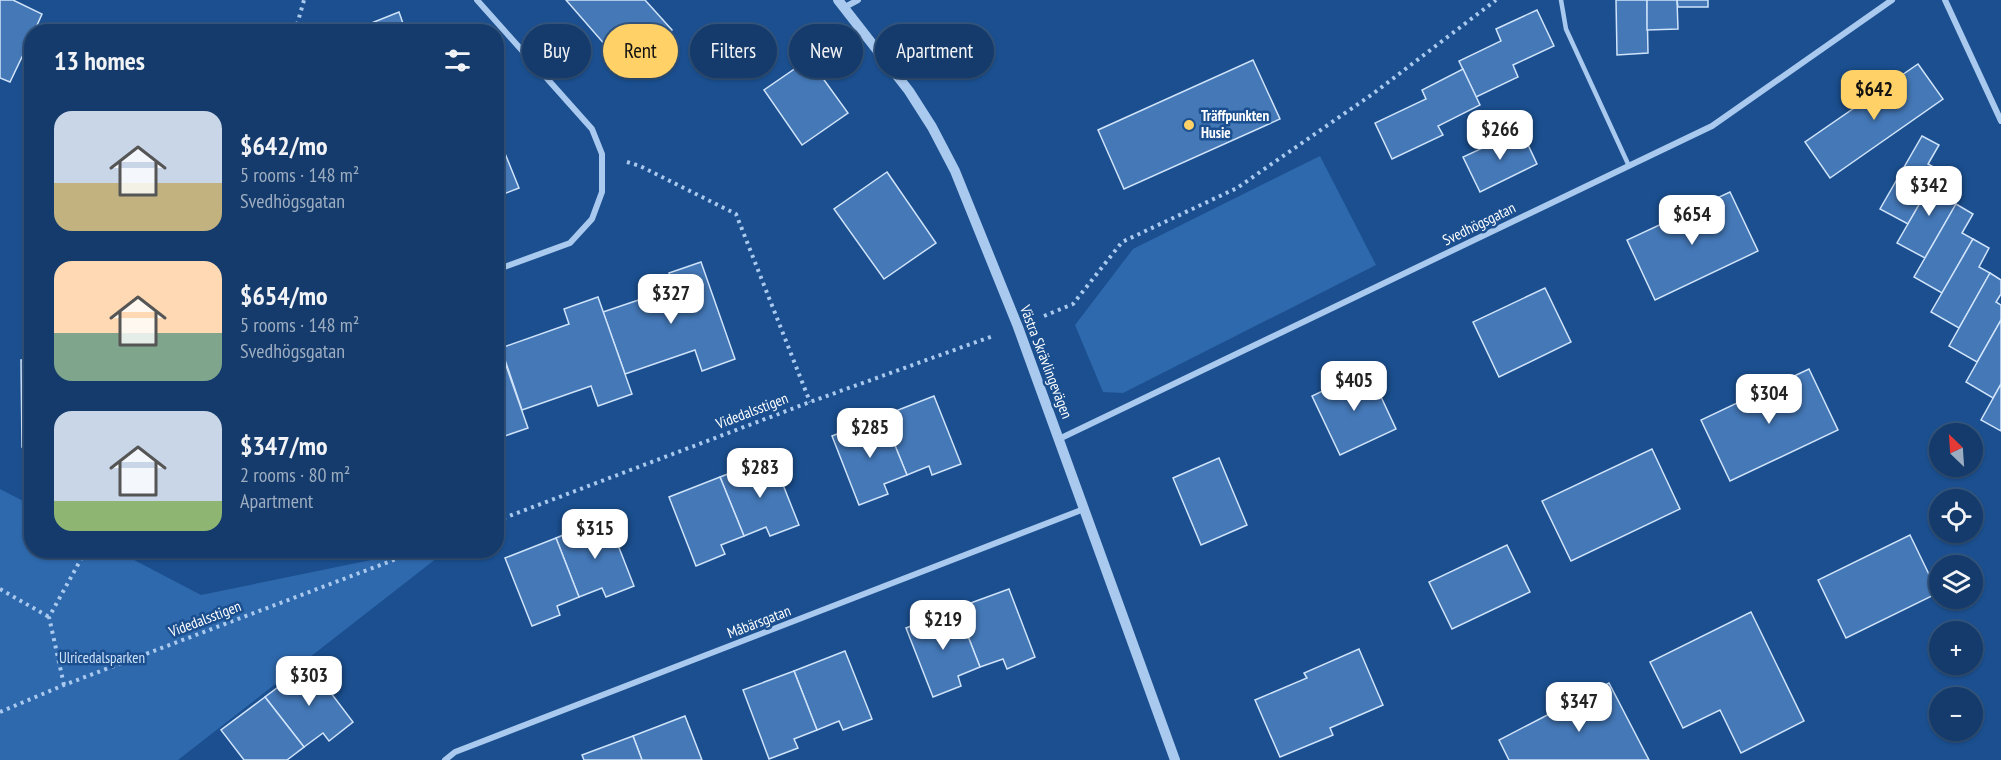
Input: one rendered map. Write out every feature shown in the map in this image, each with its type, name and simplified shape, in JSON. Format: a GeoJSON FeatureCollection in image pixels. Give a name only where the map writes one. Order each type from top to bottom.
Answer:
{"type":"FeatureCollection","features":[{"type":"Feature","properties":{"kind":"street"},"geometry":{"type":"LineString","coordinates":[[477,0],[498,24]]}},
{"type":"Feature","properties":{"kind":"street"},"geometry":{"type":"LineString","coordinates":[[841,4],[858,0]]}},
{"type":"Feature","properties":{"kind":"street","name":"Svedhögsgatan"},"geometry":{"type":"LineString","coordinates":[[1059,439],[1712,126],[1892,0]]}},
{"type":"Feature","properties":{"kind":"street"},"geometry":{"type":"LineString","coordinates":[[1946,0],[2001,121]]}},
{"type":"Feature","properties":{"kind":"street","name":"Västra Skrävlingevägen"},"geometry":{"type":"LineString","coordinates":[[841,4],[909,91],[932,127],[955,171],[1018,327],[1176,760]]}},
{"type":"Feature","properties":{"kind":"street"},"geometry":{"type":"LineString","coordinates":[[504,30],[592,129],[602,154],[602,192],[592,219],[570,243],[504,267]]}},
{"type":"Feature","properties":{"kind":"street","name":"Måbärsgatan"},"geometry":{"type":"LineString","coordinates":[[445,760],[455,752],[1084,509]]}},
{"type":"Feature","properties":{"kind":"lane"},"geometry":{"type":"LineString","coordinates":[[1561,0],[1566,29],[1629,166]]}},
{"type":"Feature","properties":{"kind":"path"},"geometry":{"type":"LineString","coordinates":[[297,24],[304,0]]}},
{"type":"Feature","properties":{"kind":"path","name":"Videdalsstigen"},"geometry":{"type":"LineString","coordinates":[[504,518],[810,402],[1018,327],[1073,304],[1122,242],[1237,188],[1374,93],[1496,0]]}},
{"type":"Feature","properties":{"kind":"path"},"geometry":{"type":"LineString","coordinates":[[602,154],[640,166],[736,214],[810,402]]}},
{"type":"Feature","properties":{"kind":"path"},"geometry":{"type":"LineString","coordinates":[[64,685],[49,617],[82,558]]}},
{"type":"Feature","properties":{"kind":"path","name":"Videdalsstigen"},"geometry":{"type":"LineString","coordinates":[[0,712],[64,685],[399,558]]}},
{"type":"Feature","properties":{"kind":"path"},"geometry":{"type":"LineString","coordinates":[[0,589],[49,617]]}},
{"type":"Feature","properties":{"kind":"green space"},"geometry":{"type":"Polygon","coordinates":[[[1320,156],[1376,265],[1123,393],[1103,392],[1075,325],[1133,249],[1320,156]]]}},
{"type":"Feature","properties":{"kind":"green space","name":"Ulricedalsparken"},"geometry":{"type":"Polygon","coordinates":[[[0,489],[24,501],[24,558],[130,558],[201,595],[381,558],[437,558],[178,760],[0,760],[0,489]]]}},
{"type":"Feature","properties":{"kind":"building"},"geometry":{"type":"Polygon","coordinates":[[[0,0],[13,0],[42,14],[38,24],[24,24],[24,53],[10,82],[0,78],[0,0]]]}},
{"type":"Feature","properties":{"kind":"building"},"geometry":{"type":"Polygon","coordinates":[[[566,0],[645,0],[667,24],[603,24],[603,42],[591,29],[591,24],[587,24],[566,0]]]}},
{"type":"Feature","properties":{"kind":"building"},"geometry":{"type":"Polygon","coordinates":[[[1616,0],[1647,0],[1648,53],[1617,55],[1616,0]]]}},
{"type":"Feature","properties":{"kind":"building"},"geometry":{"type":"Polygon","coordinates":[[[1647,0],[1677,0],[1678,29],[1647,30],[1647,0]]]}},
{"type":"Feature","properties":{"kind":"building"},"geometry":{"type":"Polygon","coordinates":[[[1677,0],[1708,0],[1708,7],[1678,7],[1677,0]]]}},
{"type":"Feature","properties":{"kind":"building"},"geometry":{"type":"Polygon","coordinates":[[[1537,10],[1554,46],[1513,65],[1518,77],[1476,97],[1459,61],[1501,41],[1496,29],[1537,10]]]}},
{"type":"Feature","properties":{"kind":"building"},"geometry":{"type":"Polygon","coordinates":[[[399,12],[403,24],[369,24],[399,12]]]}},
{"type":"Feature","properties":{"kind":"building","name":"Träffpunkten Husie"},"geometry":{"type":"Polygon","coordinates":[[[1253,60],[1280,119],[1124,189],[1098,130],[1253,60]]]}},
{"type":"Feature","properties":{"kind":"building"},"geometry":{"type":"Polygon","coordinates":[[[1918,64],[1943,99],[1830,178],[1805,142],[1918,64]]]}},
{"type":"Feature","properties":{"kind":"building"},"geometry":{"type":"Polygon","coordinates":[[[1463,69],[1480,105],[1438,126],[1443,135],[1392,159],[1375,123],[1426,99],[1422,90],[1463,69]]]}},
{"type":"Feature","properties":{"kind":"building"},"geometry":{"type":"Polygon","coordinates":[[[789,73],[789,78],[823,78],[848,113],[802,145],[764,90],[789,73]]]}},
{"type":"Feature","properties":{"kind":"building"},"geometry":{"type":"Polygon","coordinates":[[[1521,130],[1537,164],[1480,192],[1463,157],[1521,130]]]}},
{"type":"Feature","properties":{"kind":"building"},"geometry":{"type":"Polygon","coordinates":[[[1922,136],[1939,145],[1928,164],[1939,170],[1908,224],[1880,209],[1922,136]]]}},
{"type":"Feature","properties":{"kind":"building"},"geometry":{"type":"Polygon","coordinates":[[[504,151],[519,188],[504,194],[504,151]]]}},
{"type":"Feature","properties":{"kind":"building"},"geometry":{"type":"Polygon","coordinates":[[[1939,170],[1956,180],[1945,199],[1956,204],[1925,258],[1897,243],[1939,170]]]}},
{"type":"Feature","properties":{"kind":"building"},"geometry":{"type":"Polygon","coordinates":[[[887,172],[936,243],[884,279],[834,209],[887,172]]]}},
{"type":"Feature","properties":{"kind":"building"},"geometry":{"type":"Polygon","coordinates":[[[1730,192],[1758,251],[1655,300],[1627,240],[1730,192]]]}},
{"type":"Feature","properties":{"kind":"building"},"geometry":{"type":"Polygon","coordinates":[[[1956,204],[1973,214],[1962,233],[1973,239],[1942,293],[1914,277],[1956,204]]]}},
{"type":"Feature","properties":{"kind":"building"},"geometry":{"type":"Polygon","coordinates":[[[1973,239],[1989,248],[1979,267],[1990,273],[1959,328],[1931,312],[1973,239]]]}},
{"type":"Feature","properties":{"kind":"building"},"geometry":{"type":"Polygon","coordinates":[[[701,262],[735,359],[702,371],[695,350],[625,374],[603,312],[674,288],[669,273],[701,262]]]}},
{"type":"Feature","properties":{"kind":"building"},"geometry":{"type":"Polygon","coordinates":[[[1990,273],[2001,280],[2001,294],[1996,302],[2001,305],[2001,320],[1977,362],[1949,346],[1990,273]]]}},
{"type":"Feature","properties":{"kind":"building"},"geometry":{"type":"Polygon","coordinates":[[[1545,288],[1571,342],[1499,377],[1473,322],[1545,288]]]}},
{"type":"Feature","properties":{"kind":"building"},"geometry":{"type":"Polygon","coordinates":[[[598,297],[632,394],[598,406],[591,386],[522,410],[504,357],[504,347],[569,324],[564,309],[598,297]]]}},
{"type":"Feature","properties":{"kind":"building"},"geometry":{"type":"Polygon","coordinates":[[[2001,320],[2001,384],[1993,398],[1966,382],[2001,320]]]}},
{"type":"Feature","properties":{"kind":"building"},"geometry":{"type":"Polygon","coordinates":[[[21,360],[24,360],[24,447],[22,447],[21,360]]]}},
{"type":"Feature","properties":{"kind":"building"},"geometry":{"type":"Polygon","coordinates":[[[504,360],[528,428],[504,436],[504,360]]]}},
{"type":"Feature","properties":{"kind":"building"},"geometry":{"type":"Polygon","coordinates":[[[1368,369],[1396,429],[1340,455],[1312,396],[1368,369]]]}},
{"type":"Feature","properties":{"kind":"building"},"geometry":{"type":"Polygon","coordinates":[[[1809,369],[1838,430],[1730,481],[1701,420],[1809,369]]]}},
{"type":"Feature","properties":{"kind":"building"},"geometry":{"type":"Polygon","coordinates":[[[2001,384],[2001,431],[1981,420],[2001,384]]]}},
{"type":"Feature","properties":{"kind":"building"},"geometry":{"type":"Polygon","coordinates":[[[934,396],[961,464],[932,475],[929,466],[907,475],[883,416],[934,396]]]}},
{"type":"Feature","properties":{"kind":"building"},"geometry":{"type":"Polygon","coordinates":[[[883,416],[907,475],[884,484],[888,494],[859,505],[832,436],[883,416]]]}},
{"type":"Feature","properties":{"kind":"building"},"geometry":{"type":"Polygon","coordinates":[[[1652,449],[1680,509],[1571,561],[1542,501],[1652,449]]]}},
{"type":"Feature","properties":{"kind":"building"},"geometry":{"type":"Polygon","coordinates":[[[772,457],[799,525],[770,536],[766,527],[744,536],[720,477],[772,457]]]}},
{"type":"Feature","properties":{"kind":"building"},"geometry":{"type":"Polygon","coordinates":[[[1219,458],[1247,525],[1201,545],[1173,478],[1219,458]]]}},
{"type":"Feature","properties":{"kind":"building"},"geometry":{"type":"Polygon","coordinates":[[[720,477],[744,536],[721,545],[725,554],[696,566],[669,497],[720,477]]]}},
{"type":"Feature","properties":{"kind":"building"},"geometry":{"type":"Polygon","coordinates":[[[607,517],[634,586],[606,597],[602,588],[579,597],[556,538],[607,517]]]}},
{"type":"Feature","properties":{"kind":"building"},"geometry":{"type":"Polygon","coordinates":[[[1910,535],[1929,574],[1929,597],[1846,638],[1818,580],[1910,535]]]}},
{"type":"Feature","properties":{"kind":"building"},"geometry":{"type":"Polygon","coordinates":[[[556,538],[579,597],[557,606],[560,615],[532,626],[505,558],[556,538]]]}},
{"type":"Feature","properties":{"kind":"building"},"geometry":{"type":"Polygon","coordinates":[[[1507,545],[1530,592],[1452,629],[1429,582],[1507,545]]]}},
{"type":"Feature","properties":{"kind":"building"},"geometry":{"type":"Polygon","coordinates":[[[1009,589],[1035,657],[1007,669],[1003,659],[980,667],[957,608],[1009,589]]]}},
{"type":"Feature","properties":{"kind":"building"},"geometry":{"type":"Polygon","coordinates":[[[957,608],[980,667],[958,676],[961,686],[933,697],[906,628],[957,608]]]}},
{"type":"Feature","properties":{"kind":"building"},"geometry":{"type":"Polygon","coordinates":[[[1751,612],[1804,721],[1741,753],[1720,710],[1683,728],[1650,662],[1751,612]]]}},
{"type":"Feature","properties":{"kind":"building"},"geometry":{"type":"Polygon","coordinates":[[[1359,649],[1383,705],[1330,728],[1333,735],[1280,757],[1255,700],[1307,678],[1304,673],[1359,649]]]}},
{"type":"Feature","properties":{"kind":"building"},"geometry":{"type":"Polygon","coordinates":[[[845,651],[872,719],[843,730],[839,721],[817,730],[794,671],[845,651]]]}},
{"type":"Feature","properties":{"kind":"building"},"geometry":{"type":"Polygon","coordinates":[[[309,664],[353,722],[329,741],[323,733],[304,747],[265,697],[309,664]]]}},
{"type":"Feature","properties":{"kind":"building"},"geometry":{"type":"Polygon","coordinates":[[[794,671],[817,730],[794,739],[798,748],[769,759],[743,690],[794,671]]]}},
{"type":"Feature","properties":{"kind":"building"},"geometry":{"type":"Polygon","coordinates":[[[1609,683],[1649,760],[1509,760],[1499,740],[1609,683]]]}},
{"type":"Feature","properties":{"kind":"building"},"geometry":{"type":"Polygon","coordinates":[[[265,697],[304,747],[287,760],[244,760],[221,730],[265,697]]]}},
{"type":"Feature","properties":{"kind":"building"},"geometry":{"type":"Polygon","coordinates":[[[685,716],[702,760],[642,760],[633,736],[685,716]]]}},
{"type":"Feature","properties":{"kind":"building"},"geometry":{"type":"Polygon","coordinates":[[[633,736],[642,760],[584,760],[582,755],[633,736]]]}},
{"type":"Feature","properties":{"kind":"place","name":"Träffpunkten Husie"},"geometry":{"type":"Point","coordinates":[1189,125]}}]}
